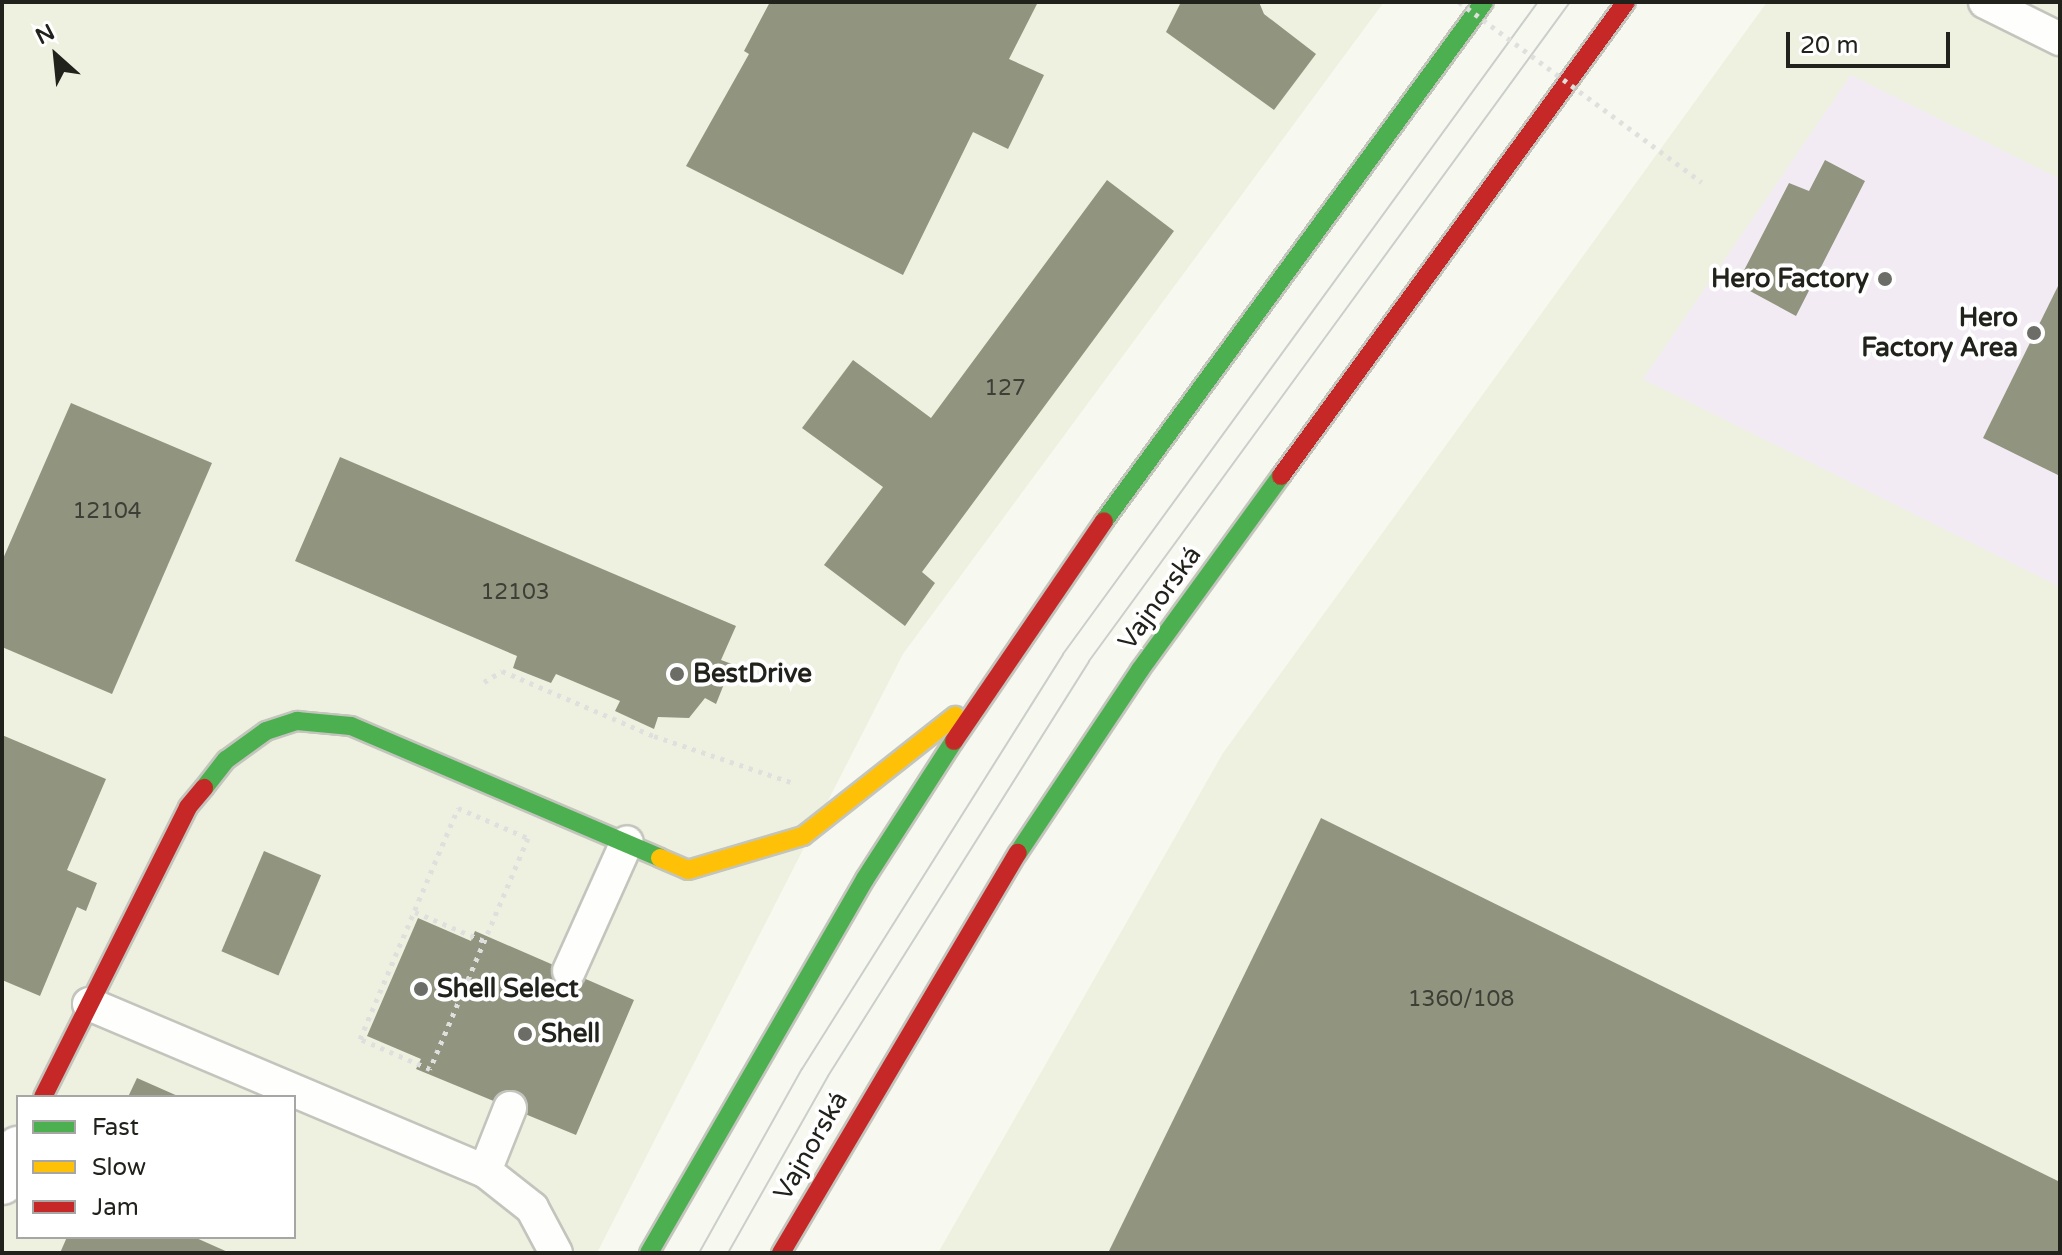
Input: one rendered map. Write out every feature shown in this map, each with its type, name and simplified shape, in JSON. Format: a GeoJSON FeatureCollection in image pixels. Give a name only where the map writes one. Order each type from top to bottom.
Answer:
{"type":"FeatureCollection","features":[{"type":"Feature","properties":{"kind":"main road"},"geometry":{"type":"LineString","coordinates":[[649,1253],[856,893],[985,693],[1128,487],[1484,2]]}},
{"type":"Feature","properties":{"kind":"main road","name":"Vajnorská"},"geometry":{"type":"LineString","coordinates":[[781,1253],[984,903],[1079,760],[1626,2]]}},
{"type":"Feature","properties":{"kind":"main road"},"geometry":{"type":"LineString","coordinates":[[44,1095],[188,807],[237,750],[285,724],[333,723],[373,733],[688,870],[768,850],[803,836],[985,693]]}},
{"type":"Feature","properties":{"kind":"street"},"geometry":{"type":"LineString","coordinates":[[2,1182],[16,1153]]}},
{"type":"Feature","properties":{"kind":"lane"},"geometry":{"type":"LineString","coordinates":[[1985,2],[2060,39]]}},
{"type":"Feature","properties":{"kind":"lane"},"geometry":{"type":"LineString","coordinates":[[569,971],[627,842]]}},
{"type":"Feature","properties":{"kind":"lane"},"geometry":{"type":"LineString","coordinates":[[89,1004],[485,1171],[532,1208],[556,1253]]}},
{"type":"Feature","properties":{"kind":"lane"},"geometry":{"type":"LineString","coordinates":[[485,1171],[510,1108]]}},
{"type":"Feature","properties":{"kind":"path"},"geometry":{"type":"LineString","coordinates":[[1459,2],[1701,182]]}},
{"type":"Feature","properties":{"kind":"path"},"geometry":{"type":"LineString","coordinates":[[484,682],[502,671],[654,736],[797,784]]}},
{"type":"Feature","properties":{"kind":"path"},"geometry":{"type":"LineString","coordinates":[[458,808],[528,838],[484,941],[430,1069],[360,1039],[458,808]]}},
{"type":"Feature","properties":{"kind":"path"},"geometry":{"type":"LineString","coordinates":[[415,912],[484,941]]}},
{"type":"Feature","properties":{"kind":"shaded area"},"geometry":{"type":"Polygon","coordinates":[[[2,2],[1384,2],[903,654],[597,1253],[2,1253],[2,2]]]}},
{"type":"Feature","properties":{"kind":"shaded area"},"geometry":{"type":"Polygon","coordinates":[[[1767,2],[2060,2],[2060,1253],[938,1253],[1223,753],[1767,2]]]}},
{"type":"Feature","properties":{"kind":"shaded area","name":"Hero Factory"},"geometry":{"type":"Polygon","coordinates":[[[1851,75],[2060,179],[2060,587],[1643,379],[1851,75]]]}},
{"type":"Feature","properties":{"kind":"building"},"geometry":{"type":"Polygon","coordinates":[[[770,2],[1038,2],[1009,59],[1044,75],[1008,149],[973,132],[903,275],[686,166],[749,54],[744,51],[770,2]]]}},
{"type":"Feature","properties":{"kind":"building"},"geometry":{"type":"Polygon","coordinates":[[[1181,2],[1259,2],[1264,14],[1316,54],[1274,110],[1166,32],[1181,2]]]}},
{"type":"Feature","properties":{"kind":"building"},"geometry":{"type":"Polygon","coordinates":[[[1825,160],[1865,181],[1796,316],[1737,284],[1789,183],[1809,191],[1825,160]]]}},
{"type":"Feature","properties":{"kind":"building"},"geometry":{"type":"Polygon","coordinates":[[[1107,180],[1174,231],[922,572],[935,583],[905,626],[824,565],[883,487],[802,428],[853,360],[931,418],[1107,180]]]}},
{"type":"Feature","properties":{"kind":"building"},"geometry":{"type":"Polygon","coordinates":[[[2060,282],[2060,476],[1983,438],[2060,282]]]}},
{"type":"Feature","properties":{"kind":"building"},"geometry":{"type":"Polygon","coordinates":[[[71,403],[212,463],[112,694],[2,647],[2,561],[71,403]]]}},
{"type":"Feature","properties":{"kind":"building"},"geometry":{"type":"Polygon","coordinates":[[[340,457],[736,626],[721,660],[732,664],[716,704],[705,698],[689,718],[658,717],[654,729],[615,711],[620,701],[556,674],[551,683],[513,668],[517,656],[295,561],[340,457]]]}},
{"type":"Feature","properties":{"kind":"building"},"geometry":{"type":"Polygon","coordinates":[[[2,735],[106,779],[67,870],[97,883],[86,911],[77,907],[40,996],[2,980],[2,735]]]}},
{"type":"Feature","properties":{"kind":"building"},"geometry":{"type":"Polygon","coordinates":[[[1321,818],[2060,1182],[2060,1253],[1108,1253],[1321,818]]]}},
{"type":"Feature","properties":{"kind":"building"},"geometry":{"type":"Polygon","coordinates":[[[264,851],[321,875],[278,976],[221,951],[264,851]]]}},
{"type":"Feature","properties":{"kind":"building","name":"Shell"},"geometry":{"type":"Polygon","coordinates":[[[418,918],[471,941],[475,931],[634,1000],[576,1135],[416,1069],[421,1059],[367,1036],[418,918]]]}},
{"type":"Feature","properties":{"kind":"building"},"geometry":{"type":"Polygon","coordinates":[[[137,1078],[175,1095],[129,1095],[137,1078]]]}},
{"type":"Feature","properties":{"kind":"building"},"geometry":{"type":"Polygon","coordinates":[[[66,1239],[198,1239],[230,1253],[60,1253],[66,1239]]]}},
{"type":"Feature","properties":{"kind":"tram line"},"geometry":{"type":"LineString","coordinates":[[699,1253],[802,1069],[1063,654],[1538,2]]}},
{"type":"Feature","properties":{"kind":"tram line"},"geometry":{"type":"LineString","coordinates":[[728,1253],[828,1076],[1089,661],[1570,2]]}},
{"type":"Feature","properties":{"kind":"traffic: fast"},"geometry":{"type":"LineString","coordinates":[[1104,521],[1484,2]]}},
{"type":"Feature","properties":{"kind":"traffic: fast"},"geometry":{"type":"LineString","coordinates":[[1018,853],[1140,670],[1281,476]]}},
{"type":"Feature","properties":{"kind":"traffic: fast"},"geometry":{"type":"LineString","coordinates":[[204,788],[226,760],[266,731],[297,721],[351,726],[660,858]]}},
{"type":"Feature","properties":{"kind":"traffic: fast"},"geometry":{"type":"LineString","coordinates":[[649,1253],[865,879],[954,741]]}},
{"type":"Feature","properties":{"kind":"traffic: slow"},"geometry":{"type":"LineString","coordinates":[[660,858],[688,870],[803,836],[955,716]]}},
{"type":"Feature","properties":{"kind":"traffic: jam"},"geometry":{"type":"LineString","coordinates":[[1281,476],[1626,2]]}},
{"type":"Feature","properties":{"kind":"traffic: jam"},"geometry":{"type":"LineString","coordinates":[[954,741],[1104,521]]}},
{"type":"Feature","properties":{"kind":"traffic: jam"},"geometry":{"type":"LineString","coordinates":[[44,1095],[188,807],[204,788]]}},
{"type":"Feature","properties":{"kind":"traffic: jam"},"geometry":{"type":"LineString","coordinates":[[781,1253],[1018,853]]}},
{"type":"Feature","properties":{"kind":"place","name":"Hero Factory"},"geometry":{"type":"Point","coordinates":[1885,279]}},
{"type":"Feature","properties":{"kind":"place","name":"Hero Factory Area"},"geometry":{"type":"Point","coordinates":[2034,333]}},
{"type":"Feature","properties":{"kind":"place","name":"BestDrive"},"geometry":{"type":"Point","coordinates":[677,674]}},
{"type":"Feature","properties":{"kind":"place","name":"Shell Select"},"geometry":{"type":"Point","coordinates":[421,989]}},
{"type":"Feature","properties":{"kind":"place","name":"Shell"},"geometry":{"type":"Point","coordinates":[525,1034]}}]}
